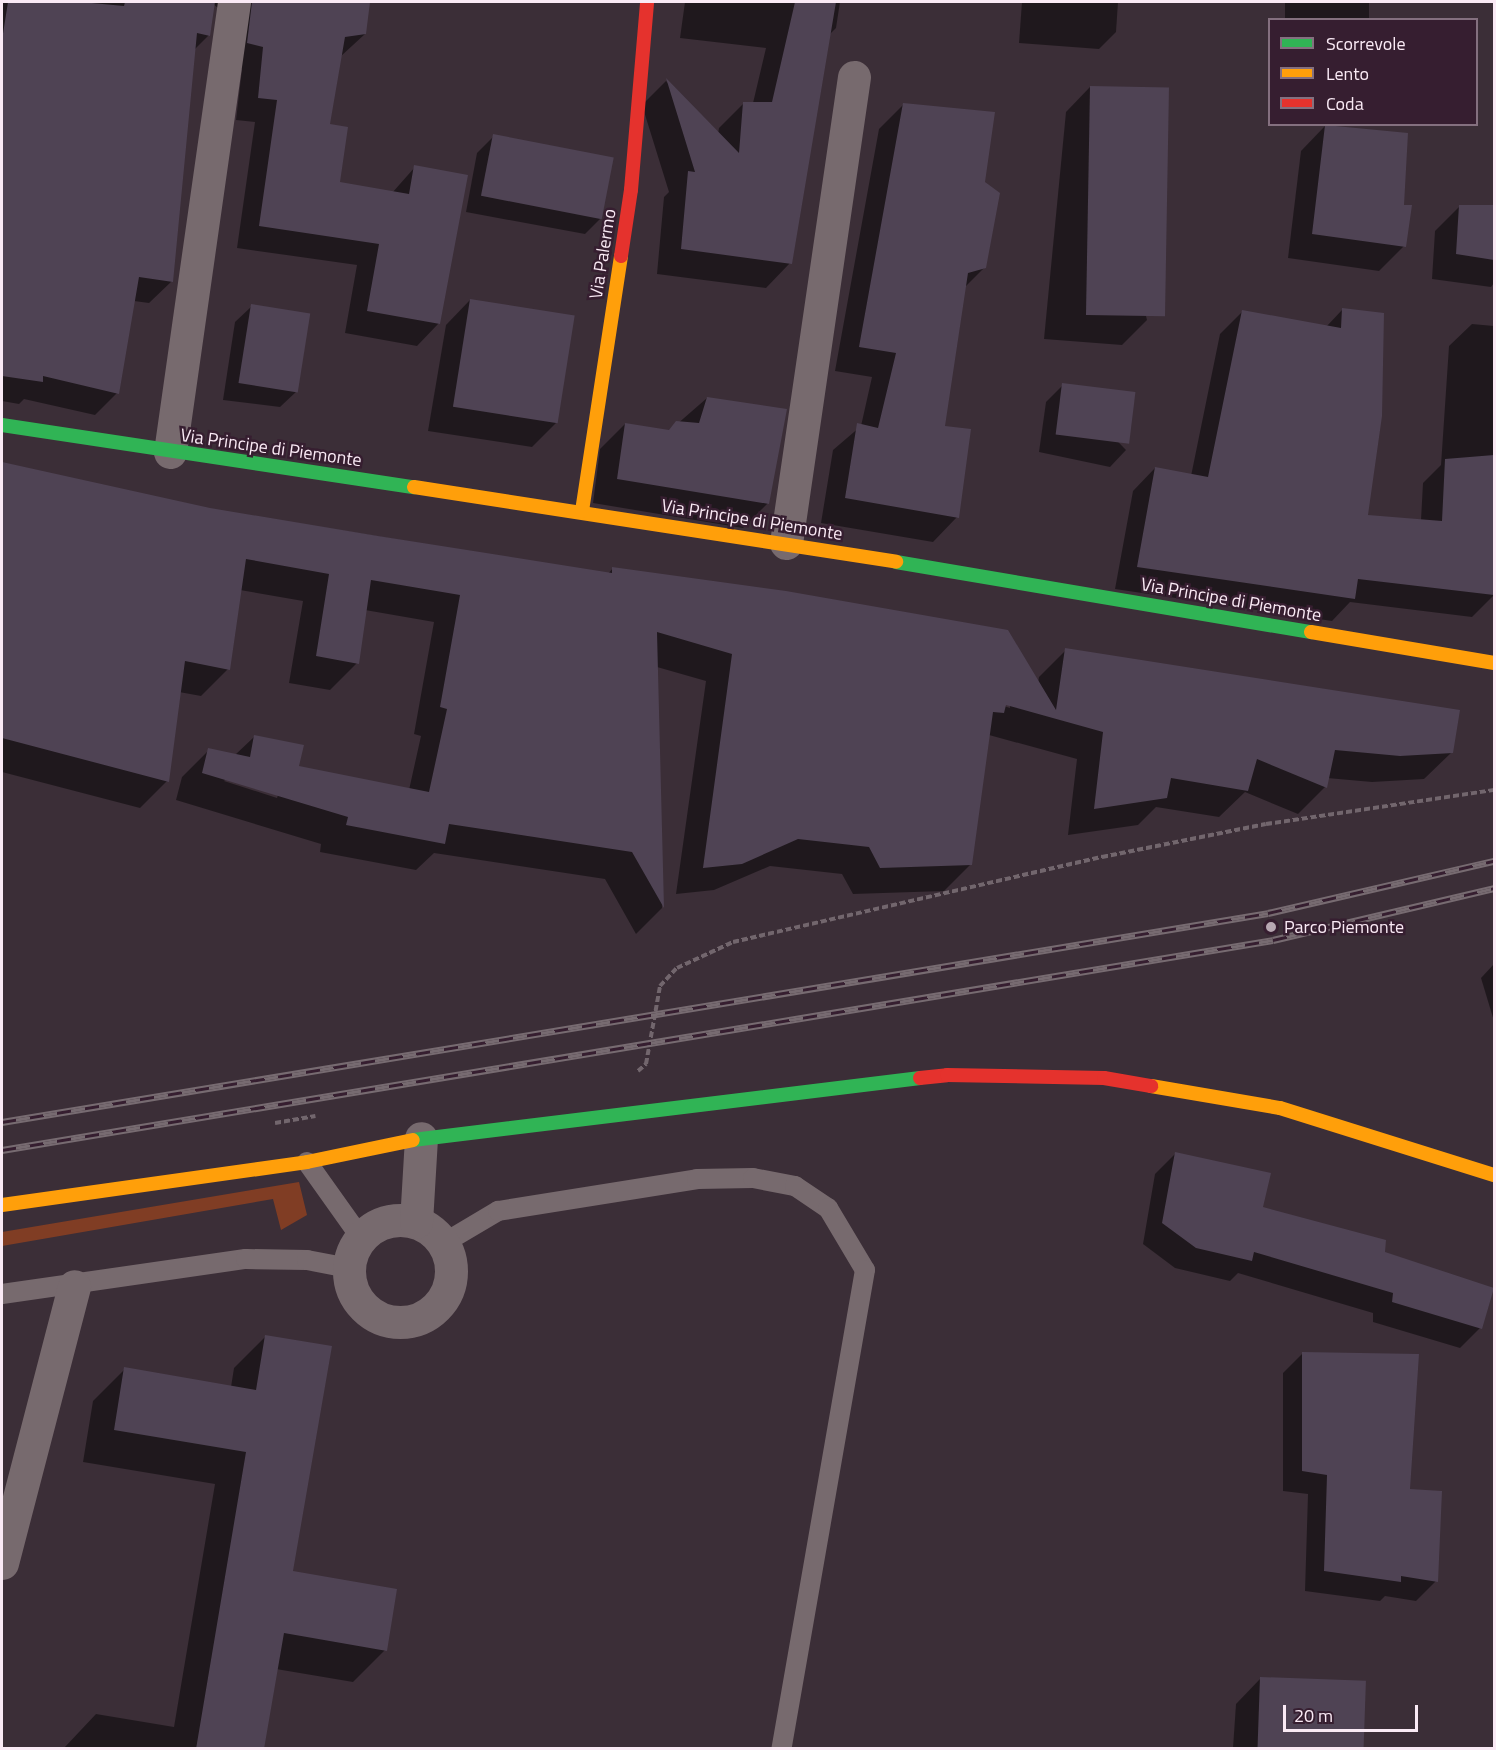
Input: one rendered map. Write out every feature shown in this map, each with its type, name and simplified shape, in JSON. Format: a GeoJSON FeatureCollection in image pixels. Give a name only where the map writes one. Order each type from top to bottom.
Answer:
{"type":"FeatureCollection","features":[{"type":"Feature","properties":{"kind":"street"},"geometry":{"type":"LineString","coordinates":[[170,452],[234,2]]}},
{"type":"Feature","properties":{"kind":"street","name":"Via Palermo"},"geometry":{"type":"LineString","coordinates":[[582,511],[631,190],[647,2]]}},
{"type":"Feature","properties":{"kind":"street"},"geometry":{"type":"LineString","coordinates":[[786,543],[854,77]]}},
{"type":"Feature","properties":{"kind":"street","name":"Via Principe di Piemonte"},"geometry":{"type":"LineString","coordinates":[[2,425],[786,543],[1494,663]]}},
{"type":"Feature","properties":{"kind":"street"},"geometry":{"type":"LineString","coordinates":[[2,1205],[307,1162],[421,1138],[947,1076],[1104,1078],[1280,1108],[1494,1175]]}},
{"type":"Feature","properties":{"kind":"street"},"geometry":{"type":"LineString","coordinates":[[416,1222],[421,1138]]}},
{"type":"Feature","properties":{"kind":"street"},"geometry":{"type":"LineString","coordinates":[[386,1221],[416,1222],[444,1243],[451,1258],[449,1290],[441,1304],[414,1321],[382,1320],[367,1311],[350,1285],[349,1268],[352,1252],[361,1238],[386,1221]]}},
{"type":"Feature","properties":{"kind":"street"},"geometry":{"type":"LineString","coordinates":[[2,1563],[74,1286]]}},
{"type":"Feature","properties":{"kind":"lane"},"geometry":{"type":"LineString","coordinates":[[307,1162],[361,1238]]}},
{"type":"Feature","properties":{"kind":"lane"},"geometry":{"type":"LineString","coordinates":[[444,1243],[498,1211],[697,1179],[753,1178],[795,1186],[828,1208],[865,1270],[782,1749]]}},
{"type":"Feature","properties":{"kind":"lane"},"geometry":{"type":"LineString","coordinates":[[2,1294],[74,1286],[246,1259],[307,1260],[349,1268]]}},
{"type":"Feature","properties":{"kind":"path"},"geometry":{"type":"LineString","coordinates":[[633,1076],[646,1064],[660,986],[677,968],[733,942],[1219,833],[1494,790]]}},
{"type":"Feature","properties":{"kind":"shaded area"},"geometry":{"type":"Polygon","coordinates":[[[299,1182],[307,1215],[281,1230],[273,1199],[2,1246],[2,1232],[299,1182]]]}},
{"type":"Feature","properties":{"kind":"building"},"geometry":{"type":"Polygon","coordinates":[[[8,2],[81,2],[124,6],[125,2],[215,2],[210,36],[197,33],[173,282],[139,277],[119,394],[43,376],[43,382],[2,376],[2,40],[8,2]]]}},
{"type":"Feature","properties":{"kind":"building"},"geometry":{"type":"Polygon","coordinates":[[[252,2],[370,2],[366,34],[345,37],[330,124],[348,127],[340,182],[409,194],[414,165],[468,175],[440,324],[367,311],[379,244],[259,226],[277,100],[258,98],[263,47],[247,43],[252,2]]]}},
{"type":"Feature","properties":{"kind":"building"},"geometry":{"type":"Polygon","coordinates":[[[795,2],[836,2],[792,264],[681,249],[688,171],[695,172],[666,78],[739,153],[743,102],[772,102],[795,2]]]}},
{"type":"Feature","properties":{"kind":"building"},"geometry":{"type":"Polygon","coordinates":[[[1090,86],[1169,87],[1165,316],[1086,315],[1090,86]]]}},
{"type":"Feature","properties":{"kind":"building"},"geometry":{"type":"Polygon","coordinates":[[[903,103],[995,112],[985,182],[1000,193],[986,268],[968,273],[945,426],[971,429],[959,518],[845,498],[857,423],[878,428],[896,353],[859,347],[903,103]]]}},
{"type":"Feature","properties":{"kind":"building"},"geometry":{"type":"Polygon","coordinates":[[[1325,126],[1408,133],[1404,205],[1412,205],[1406,247],[1312,234],[1325,126]]]}},
{"type":"Feature","properties":{"kind":"building"},"geometry":{"type":"Polygon","coordinates":[[[493,134],[614,157],[602,219],[481,196],[493,134]]]}},
{"type":"Feature","properties":{"kind":"building"},"geometry":{"type":"Polygon","coordinates":[[[1459,205],[1494,205],[1494,260],[1456,254],[1459,205]]]}},
{"type":"Feature","properties":{"kind":"building"},"geometry":{"type":"Polygon","coordinates":[[[470,299],[575,316],[558,423],[453,407],[470,299]]]}},
{"type":"Feature","properties":{"kind":"building"},"geometry":{"type":"Polygon","coordinates":[[[251,304],[310,313],[298,392],[238,383],[251,304]]]}},
{"type":"Feature","properties":{"kind":"building"},"geometry":{"type":"Polygon","coordinates":[[[1342,308],[1384,313],[1382,416],[1368,515],[1442,521],[1445,459],[1494,455],[1494,595],[1358,579],[1355,599],[1137,567],[1155,467],[1208,477],[1242,310],[1341,328],[1342,308]]]}},
{"type":"Feature","properties":{"kind":"building"},"geometry":{"type":"Polygon","coordinates":[[[1062,383],[1135,392],[1129,444],[1056,435],[1062,383]]]}},
{"type":"Feature","properties":{"kind":"building"},"geometry":{"type":"Polygon","coordinates":[[[707,397],[787,409],[769,504],[617,479],[625,423],[669,430],[676,421],[699,423],[707,397]]]}},
{"type":"Feature","properties":{"kind":"building"},"geometry":{"type":"Polygon","coordinates":[[[2,462],[210,508],[612,573],[612,567],[786,591],[1008,630],[1056,710],[1065,648],[1460,710],[1453,753],[1400,756],[1335,750],[1327,788],[1257,759],[1248,791],[1171,778],[1167,798],[1094,809],[1103,732],[1006,705],[1004,713],[993,712],[972,865],[880,868],[869,847],[798,839],[742,864],[703,868],[732,654],[657,632],[664,908],[632,852],[449,824],[445,844],[346,825],[348,817],[202,773],[208,748],[250,757],[254,735],[304,745],[299,766],[429,792],[447,709],[440,707],[460,595],[371,580],[359,664],[316,656],[329,574],[246,559],[230,670],[185,661],[169,782],[2,738],[2,462]]]}},
{"type":"Feature","properties":{"kind":"building"},"geometry":{"type":"Polygon","coordinates":[[[1175,1152],[1271,1173],[1263,1207],[1386,1240],[1385,1252],[1494,1288],[1482,1329],[1392,1302],[1393,1293],[1254,1252],[1252,1261],[1196,1248],[1162,1223],[1175,1152]]]}},
{"type":"Feature","properties":{"kind":"building"},"geometry":{"type":"Polygon","coordinates":[[[265,1335],[332,1346],[293,1571],[397,1589],[387,1651],[284,1633],[264,1749],[196,1749],[246,1452],[114,1430],[124,1367],[256,1390],[265,1335]]]}},
{"type":"Feature","properties":{"kind":"building"},"geometry":{"type":"Polygon","coordinates":[[[1302,1352],[1419,1354],[1410,1489],[1442,1491],[1438,1582],[1401,1576],[1401,1582],[1324,1571],[1327,1475],[1302,1471],[1302,1352]]]}},
{"type":"Feature","properties":{"kind":"building"},"geometry":{"type":"Polygon","coordinates":[[[1260,1677],[1366,1681],[1364,1748],[1258,1748],[1260,1677]]]}},
{"type":"Feature","properties":{"kind":"railway"},"geometry":{"type":"LineString","coordinates":[[2,1122],[1268,913],[1494,861]]}},
{"type":"Feature","properties":{"kind":"railway"},"geometry":{"type":"LineString","coordinates":[[2,1150],[1273,940],[1494,888]]}},
{"type":"Feature","properties":{"kind":"traffic: fast"},"geometry":{"type":"LineString","coordinates":[[2,425],[414,487]]}},
{"type":"Feature","properties":{"kind":"traffic: fast"},"geometry":{"type":"LineString","coordinates":[[896,562],[1311,632]]}},
{"type":"Feature","properties":{"kind":"traffic: fast"},"geometry":{"type":"LineString","coordinates":[[413,1140],[920,1078]]}},
{"type":"Feature","properties":{"kind":"traffic: slow"},"geometry":{"type":"LineString","coordinates":[[582,511],[621,256]]}},
{"type":"Feature","properties":{"kind":"traffic: slow"},"geometry":{"type":"LineString","coordinates":[[414,487],[896,562]]}},
{"type":"Feature","properties":{"kind":"traffic: slow"},"geometry":{"type":"LineString","coordinates":[[1311,632],[1494,663]]}},
{"type":"Feature","properties":{"kind":"traffic: slow"},"geometry":{"type":"LineString","coordinates":[[1151,1086],[1280,1108],[1494,1175]]}},
{"type":"Feature","properties":{"kind":"traffic: slow"},"geometry":{"type":"LineString","coordinates":[[2,1205],[307,1162],[413,1140]]}},
{"type":"Feature","properties":{"kind":"traffic: jam"},"geometry":{"type":"LineString","coordinates":[[621,256],[631,190],[647,2]]}},
{"type":"Feature","properties":{"kind":"traffic: jam"},"geometry":{"type":"LineString","coordinates":[[920,1078],[947,1075],[1104,1078],[1151,1086]]}},
{"type":"Feature","properties":{"kind":"place","name":"Parco Piemonte"},"geometry":{"type":"Point","coordinates":[1271,927]}}]}
